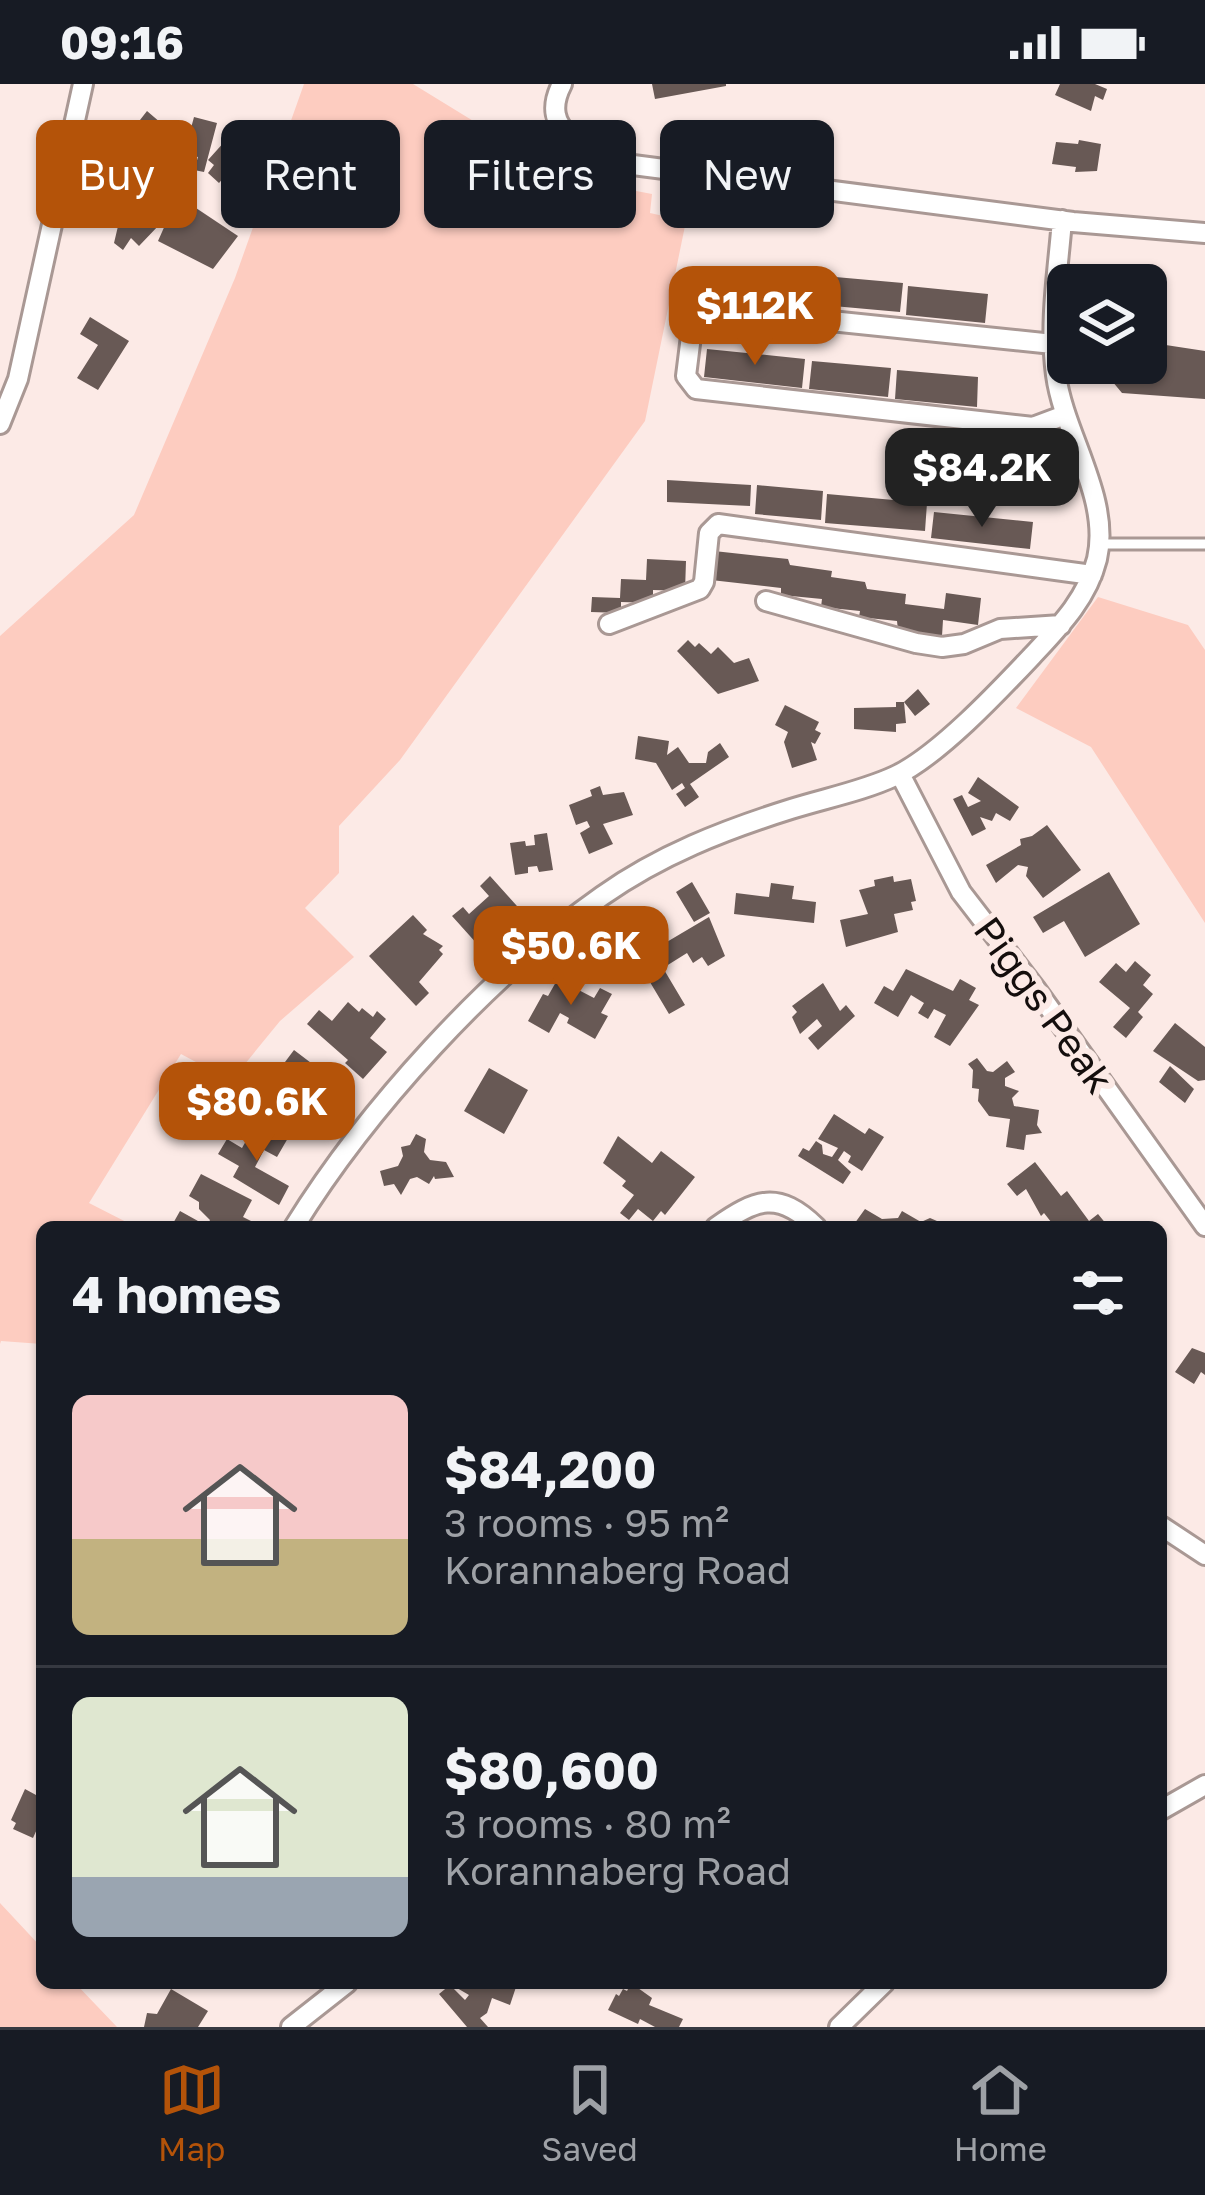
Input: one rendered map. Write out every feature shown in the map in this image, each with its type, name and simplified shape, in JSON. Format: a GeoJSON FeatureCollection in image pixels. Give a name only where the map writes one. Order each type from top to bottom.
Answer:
{"type":"FeatureCollection","features":[{"type":"Feature","properties":{"kind":"street"},"geometry":{"type":"LineString","coordinates":[[0,424],[18,380],[83,84]]}},
{"type":"Feature","properties":{"kind":"street"},"geometry":{"type":"LineString","coordinates":[[560,87],[554,114],[562,130],[586,147],[633,165],[1204,234]]}},
{"type":"Feature","properties":{"kind":"street"},"geometry":{"type":"LineString","coordinates":[[1059,264],[1062,220]]}},
{"type":"Feature","properties":{"kind":"street"},"geometry":{"type":"LineString","coordinates":[[1047,343],[705,308],[693,320],[687,381],[696,389],[1033,427],[1065,415]]}},
{"type":"Feature","properties":{"kind":"street"},"geometry":{"type":"LineString","coordinates":[[298,1221],[356,1136],[409,1076],[517,963],[604,894],[700,839],[900,774],[993,695],[1060,625],[1092,574],[1100,544],[1097,514],[1060,384]]}},
{"type":"Feature","properties":{"kind":"street"},"geometry":{"type":"LineString","coordinates":[[609,624],[700,589],[709,533],[718,524],[1092,574]]}},
{"type":"Feature","properties":{"kind":"street"},"geometry":{"type":"LineString","coordinates":[[766,601],[916,644],[942,647],[964,644],[1000,629],[1060,625]]}},
{"type":"Feature","properties":{"kind":"street","name":"Piggs Peak"},"geometry":{"type":"LineString","coordinates":[[900,774],[961,892],[1205,1226]]}},
{"type":"Feature","properties":{"kind":"street"},"geometry":{"type":"LineString","coordinates":[[725,1221],[764,1201],[782,1203],[808,1221]]}},
{"type":"Feature","properties":{"kind":"street"},"geometry":{"type":"LineString","coordinates":[[1167,1530],[1205,1555]]}},
{"type":"Feature","properties":{"kind":"street"},"geometry":{"type":"LineString","coordinates":[[1167,1807],[1205,1785]]}},
{"type":"Feature","properties":{"kind":"street"},"geometry":{"type":"LineString","coordinates":[[292,2027],[339,1989]]}},
{"type":"Feature","properties":{"kind":"street"},"geometry":{"type":"LineString","coordinates":[[839,2027],[878,1989]]}},
{"type":"Feature","properties":{"kind":"lane"},"geometry":{"type":"LineString","coordinates":[[1100,544],[1205,544]]}},
{"type":"Feature","properties":{"kind":"shaded area"},"geometry":{"type":"Polygon","coordinates":[[[304,84],[413,84],[472,120],[424,120],[424,228],[636,228],[636,191],[652,194],[650,213],[660,215],[660,228],[685,228],[645,421],[400,760],[339,826],[339,873],[305,908],[354,957],[280,1021],[231,1081],[181,1054],[89,1203],[124,1221],[36,1221],[36,1344],[0,1344],[0,636],[134,515],[253,228],[400,228],[400,120],[291,120],[304,84]]]}},
{"type":"Feature","properties":{"kind":"shaded area"},"geometry":{"type":"Polygon","coordinates":[[[1098,597],[1188,625],[1205,650],[1205,923],[1091,747],[1016,708],[1098,597]]]}},
{"type":"Feature","properties":{"kind":"shaded area"},"geometry":{"type":"Polygon","coordinates":[[[0,1903],[36,1942],[36,1989],[81,1989],[117,2027],[0,2027],[0,1903]]]}},
{"type":"Feature","properties":{"kind":"building"},"geometry":{"type":"Polygon","coordinates":[[[652,84],[726,84],[726,86],[655,99],[652,84]]]}},
{"type":"Feature","properties":{"kind":"building"},"geometry":{"type":"Polygon","coordinates":[[[1060,84],[1095,84],[1107,89],[1103,100],[1095,96],[1091,111],[1055,95],[1060,84]]]}},
{"type":"Feature","properties":{"kind":"building"},"geometry":{"type":"Polygon","coordinates":[[[194,117],[217,123],[204,172],[197,171],[197,120],[194,117]]]}},
{"type":"Feature","properties":{"kind":"building"},"geometry":{"type":"Polygon","coordinates":[[[1079,140],[1101,144],[1097,171],[1075,172],[1076,167],[1052,164],[1056,142],[1078,144],[1079,140]]]}},
{"type":"Feature","properties":{"kind":"building"},"geometry":{"type":"Polygon","coordinates":[[[221,146],[219,183],[208,173],[214,165],[208,160],[221,146]]]}},
{"type":"Feature","properties":{"kind":"building"},"geometry":{"type":"Polygon","coordinates":[[[197,209],[238,236],[213,269],[158,241],[164,228],[197,228],[197,209]]]}},
{"type":"Feature","properties":{"kind":"building"},"geometry":{"type":"Polygon","coordinates":[[[118,228],[156,228],[139,246],[131,238],[123,250],[114,243],[118,228]]]}},
{"type":"Feature","properties":{"kind":"building"},"geometry":{"type":"Polygon","coordinates":[[[756,269],[817,275],[815,303],[754,298],[756,269]]]}},
{"type":"Feature","properties":{"kind":"building"},"geometry":{"type":"Polygon","coordinates":[[[824,276],[903,283],[900,312],[822,305],[824,276]]]}},
{"type":"Feature","properties":{"kind":"building"},"geometry":{"type":"Polygon","coordinates":[[[908,286],[988,294],[985,323],[906,315],[908,286]]]}},
{"type":"Feature","properties":{"kind":"building"},"geometry":{"type":"Polygon","coordinates":[[[90,317],[129,341],[98,390],[77,378],[98,345],[80,334],[90,317]]]}},
{"type":"Feature","properties":{"kind":"building"},"geometry":{"type":"Polygon","coordinates":[[[1167,345],[1205,351],[1205,399],[1122,393],[1114,384],[1167,384],[1167,345]]]}},
{"type":"Feature","properties":{"kind":"building"},"geometry":{"type":"Polygon","coordinates":[[[707,349],[805,359],[802,388],[704,377],[707,349]]]}},
{"type":"Feature","properties":{"kind":"building"},"geometry":{"type":"Polygon","coordinates":[[[812,361],[891,368],[888,397],[809,389],[812,361]]]}},
{"type":"Feature","properties":{"kind":"building"},"geometry":{"type":"Polygon","coordinates":[[[897,370],[978,377],[977,407],[895,399],[897,370]]]}},
{"type":"Feature","properties":{"kind":"building"},"geometry":{"type":"Polygon","coordinates":[[[667,480],[751,485],[750,506],[667,502],[667,480]]]}},
{"type":"Feature","properties":{"kind":"building"},"geometry":{"type":"Polygon","coordinates":[[[757,485],[823,491],[821,520],[755,514],[757,485]]]}},
{"type":"Feature","properties":{"kind":"building"},"geometry":{"type":"Polygon","coordinates":[[[827,494],[927,503],[925,531],[825,523],[827,494]]]}},
{"type":"Feature","properties":{"kind":"building"},"geometry":{"type":"Polygon","coordinates":[[[934,512],[1033,522],[1030,549],[931,538],[934,512]]]}},
{"type":"Feature","properties":{"kind":"building"},"geometry":{"type":"Polygon","coordinates":[[[714,551],[788,559],[790,565],[832,571],[831,577],[865,582],[867,589],[906,594],[905,604],[944,609],[946,593],[981,598],[978,625],[943,620],[942,636],[898,630],[897,621],[821,607],[822,599],[781,595],[781,588],[711,580],[714,551]]]}},
{"type":"Feature","properties":{"kind":"building"},"geometry":{"type":"Polygon","coordinates":[[[647,559],[686,561],[685,591],[653,590],[653,603],[621,602],[621,613],[591,612],[592,597],[620,598],[621,579],[646,580],[647,559]]]}},
{"type":"Feature","properties":{"kind":"building"},"geometry":{"type":"Polygon","coordinates":[[[688,640],[711,654],[718,647],[734,663],[749,658],[759,681],[718,694],[677,651],[688,640]]]}},
{"type":"Feature","properties":{"kind":"building"},"geometry":{"type":"Polygon","coordinates":[[[918,689],[930,704],[915,716],[904,702],[918,689]]]}},
{"type":"Feature","properties":{"kind":"building"},"geometry":{"type":"Polygon","coordinates":[[[896,702],[904,702],[906,723],[896,724],[896,732],[854,729],[854,708],[896,707],[896,702]]]}},
{"type":"Feature","properties":{"kind":"building"},"geometry":{"type":"Polygon","coordinates":[[[785,705],[819,722],[815,730],[821,733],[815,744],[811,742],[817,760],[792,768],[784,742],[788,732],[775,725],[785,705]]]}},
{"type":"Feature","properties":{"kind":"building"},"geometry":{"type":"Polygon","coordinates":[[[638,736],[669,741],[667,755],[678,747],[689,763],[706,763],[708,752],[720,743],[729,757],[690,784],[699,797],[685,807],[676,794],[685,788],[682,783],[672,790],[656,763],[635,759],[638,736]]]}},
{"type":"Feature","properties":{"kind":"building"},"geometry":{"type":"Polygon","coordinates":[[[978,777],[1019,807],[1010,821],[996,813],[992,821],[980,817],[986,829],[972,836],[953,799],[962,795],[968,807],[981,801],[968,793],[978,777]]]}},
{"type":"Feature","properties":{"kind":"building"},"geometry":{"type":"Polygon","coordinates":[[[600,786],[603,795],[624,792],[633,815],[603,824],[613,844],[589,854],[580,833],[590,827],[587,821],[576,825],[569,805],[592,796],[590,790],[600,786]]]}},
{"type":"Feature","properties":{"kind":"building"},"geometry":{"type":"Polygon","coordinates":[[[1047,825],[1081,870],[1043,898],[1026,876],[1028,867],[1018,865],[996,883],[986,865],[1047,825]]]}},
{"type":"Feature","properties":{"kind":"building"},"geometry":{"type":"Polygon","coordinates":[[[547,833],[553,870],[539,872],[537,866],[528,867],[528,873],[515,875],[510,843],[535,845],[534,835],[547,833]]]}},
{"type":"Feature","properties":{"kind":"building"},"geometry":{"type":"Polygon","coordinates":[[[1109,872],[1140,924],[1085,957],[1064,921],[1043,933],[1033,917],[1109,872]]]}},
{"type":"Feature","properties":{"kind":"building"},"geometry":{"type":"Polygon","coordinates":[[[490,876],[525,915],[514,925],[500,912],[505,918],[489,932],[499,944],[487,955],[452,916],[463,907],[469,914],[489,896],[480,886],[490,876]]]}},
{"type":"Feature","properties":{"kind":"building"},"geometry":{"type":"Polygon","coordinates":[[[893,876],[894,882],[911,879],[913,910],[894,914],[898,932],[846,947],[840,920],[868,914],[859,890],[893,876]]]}},
{"type":"Feature","properties":{"kind":"building"},"geometry":{"type":"Polygon","coordinates":[[[692,882],[710,913],[694,922],[676,892],[692,882]]]}},
{"type":"Feature","properties":{"kind":"building"},"geometry":{"type":"Polygon","coordinates":[[[771,883],[794,886],[792,899],[816,902],[814,923],[734,914],[736,893],[769,897],[771,883]]]}},
{"type":"Feature","properties":{"kind":"building"},"geometry":{"type":"Polygon","coordinates":[[[413,915],[427,930],[423,934],[443,946],[439,950],[443,954],[419,982],[429,993],[416,1006],[369,956],[413,915]]]}},
{"type":"Feature","properties":{"kind":"building"},"geometry":{"type":"Polygon","coordinates":[[[709,917],[725,956],[708,966],[702,957],[693,963],[687,953],[663,968],[685,1005],[669,1014],[638,962],[642,959],[629,936],[647,925],[660,946],[709,917]]]}},
{"type":"Feature","properties":{"kind":"building"},"geometry":{"type":"Polygon","coordinates":[[[1135,961],[1151,975],[1143,985],[1153,994],[1126,1038],[1113,1027],[1130,1008],[1099,982],[1116,963],[1126,972],[1135,961]]]}},
{"type":"Feature","properties":{"kind":"building"},"geometry":{"type":"Polygon","coordinates":[[[906,969],[953,991],[960,979],[976,988],[969,1000],[979,1005],[950,1046],[934,1037],[946,1015],[934,1009],[928,1019],[918,1013],[924,1003],[911,995],[898,1017],[874,1003],[884,986],[893,991],[906,969]]]}},
{"type":"Feature","properties":{"kind":"building"},"geometry":{"type":"Polygon","coordinates":[[[570,974],[569,985],[594,998],[600,988],[612,994],[601,1013],[608,1016],[595,1039],[567,1023],[569,1018],[560,1013],[549,1033],[528,1021],[543,994],[548,996],[560,975],[570,974]]]}},
{"type":"Feature","properties":{"kind":"building"},"geometry":{"type":"Polygon","coordinates":[[[823,983],[840,1011],[846,1005],[855,1016],[818,1050],[808,1038],[822,1026],[817,1019],[800,1034],[792,1006],[823,983]]]}},
{"type":"Feature","properties":{"kind":"building"},"geometry":{"type":"Polygon","coordinates":[[[348,1002],[359,1012],[362,1008],[373,1017],[377,1011],[386,1019],[370,1038],[387,1052],[363,1079],[307,1024],[319,1010],[332,1021],[348,1002]]]}},
{"type":"Feature","properties":{"kind":"building"},"geometry":{"type":"Polygon","coordinates":[[[1175,1023],[1205,1047],[1205,1080],[1198,1081],[1153,1051],[1175,1023]]]}},
{"type":"Feature","properties":{"kind":"building"},"geometry":{"type":"Polygon","coordinates":[[[294,1050],[319,1069],[295,1101],[270,1082],[294,1050]]]}},
{"type":"Feature","properties":{"kind":"building"},"geometry":{"type":"Polygon","coordinates":[[[977,1058],[993,1072],[1007,1061],[1015,1072],[1005,1078],[1005,1086],[1019,1091],[1012,1098],[1014,1106],[1039,1110],[1037,1125],[1042,1133],[1026,1135],[1024,1150],[1006,1147],[1010,1119],[989,1116],[978,1101],[979,1089],[972,1088],[973,1070],[968,1064],[977,1058]]]}},
{"type":"Feature","properties":{"kind":"building"},"geometry":{"type":"Polygon","coordinates":[[[1170,1066],[1194,1089],[1185,1103],[1159,1082],[1170,1066]]]}},
{"type":"Feature","properties":{"kind":"building"},"geometry":{"type":"Polygon","coordinates":[[[489,1068],[528,1090],[504,1134],[464,1111],[489,1068]]]}},
{"type":"Feature","properties":{"kind":"building"},"geometry":{"type":"Polygon","coordinates":[[[834,1114],[865,1134],[869,1128],[884,1137],[862,1171],[848,1162],[851,1156],[844,1151],[838,1160],[851,1172],[843,1184],[798,1156],[816,1141],[823,1154],[832,1157],[838,1148],[818,1139],[834,1114]]]}},
{"type":"Feature","properties":{"kind":"building"},"geometry":{"type":"Polygon","coordinates":[[[273,1129],[288,1138],[277,1157],[264,1150],[255,1167],[289,1186],[279,1205],[233,1177],[239,1166],[218,1154],[227,1139],[242,1148],[251,1132],[267,1141],[273,1129]]]}},
{"type":"Feature","properties":{"kind":"building"},"geometry":{"type":"Polygon","coordinates":[[[416,1134],[426,1139],[424,1152],[430,1160],[446,1162],[454,1177],[434,1176],[429,1184],[417,1177],[410,1179],[401,1195],[394,1184],[384,1186],[380,1171],[398,1166],[401,1147],[410,1145],[416,1134]]]}},
{"type":"Feature","properties":{"kind":"building"},"geometry":{"type":"Polygon","coordinates":[[[618,1136],[652,1163],[661,1151],[695,1177],[665,1215],[661,1211],[653,1221],[638,1209],[629,1220],[620,1213],[634,1195],[622,1186],[626,1181],[603,1163],[618,1136]]]}},
{"type":"Feature","properties":{"kind":"building"},"geometry":{"type":"Polygon","coordinates":[[[1035,1162],[1061,1196],[1067,1191],[1089,1221],[1050,1221],[1044,1213],[1041,1216],[1026,1189],[1017,1196],[1007,1184],[1035,1162]]]}},
{"type":"Feature","properties":{"kind":"building"},"geometry":{"type":"Polygon","coordinates":[[[201,1174],[252,1200],[243,1217],[251,1221],[210,1221],[199,1202],[189,1196],[201,1174]]]}},
{"type":"Feature","properties":{"kind":"building"},"geometry":{"type":"Polygon","coordinates":[[[865,1209],[882,1219],[898,1218],[902,1211],[919,1221],[856,1221],[865,1209]]]}},
{"type":"Feature","properties":{"kind":"building"},"geometry":{"type":"Polygon","coordinates":[[[180,1211],[198,1221],[174,1221],[180,1211]]]}},
{"type":"Feature","properties":{"kind":"building"},"geometry":{"type":"Polygon","coordinates":[[[1192,1348],[1205,1353],[1205,1375],[1201,1372],[1194,1384],[1175,1372],[1192,1348]]]}},
{"type":"Feature","properties":{"kind":"building"},"geometry":{"type":"Polygon","coordinates":[[[25,1789],[36,1795],[33,1838],[13,1829],[16,1823],[11,1820],[25,1789]]]}},
{"type":"Feature","properties":{"kind":"building"},"geometry":{"type":"Polygon","coordinates":[[[171,1989],[208,2011],[198,2027],[144,2027],[147,2013],[157,2014],[171,1989]]]}},
{"type":"Feature","properties":{"kind":"building"},"geometry":{"type":"Polygon","coordinates":[[[454,1989],[465,2000],[469,1995],[459,1989],[515,1989],[510,2005],[492,1998],[480,2018],[488,2027],[467,2027],[439,1994],[454,1989]]]}},
{"type":"Feature","properties":{"kind":"building"},"geometry":{"type":"Polygon","coordinates":[[[639,1989],[652,1998],[649,2005],[683,2019],[679,2027],[655,2027],[640,2019],[638,2024],[608,2010],[616,1994],[639,1989]]]}}]}
